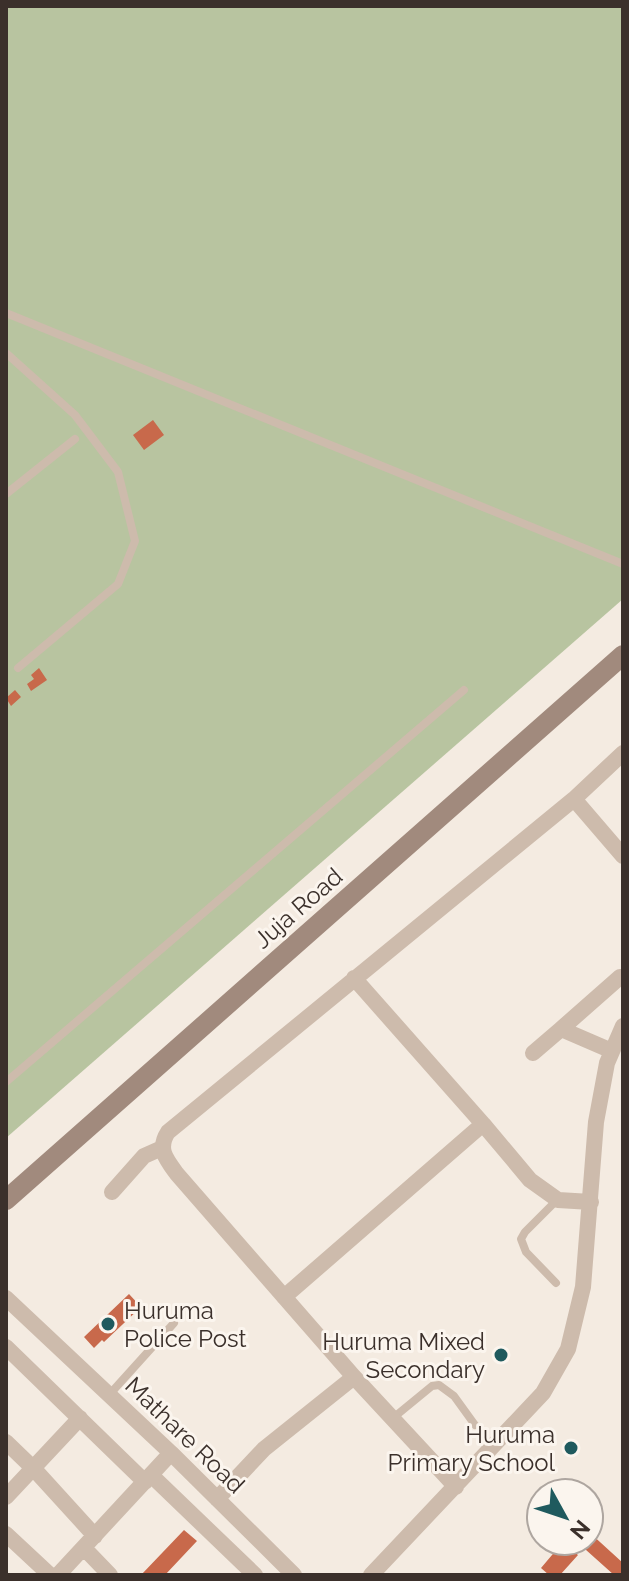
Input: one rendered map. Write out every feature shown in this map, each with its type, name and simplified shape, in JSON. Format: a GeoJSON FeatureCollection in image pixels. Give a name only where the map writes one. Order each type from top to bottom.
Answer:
{"type":"FeatureCollection","features":[{"type":"Feature","properties":{"kind":"main road","name":"Juja Road"},"geometry":{"type":"LineString","coordinates":[[6,1200],[623,655]]}},
{"type":"Feature","properties":{"kind":"street"},"geometry":{"type":"LineString","coordinates":[[456,1487],[354,1377],[177,1174],[162,1148],[163,1140],[168,1132],[574,799],[623,753]]}},
{"type":"Feature","properties":{"kind":"street"},"geometry":{"type":"LineString","coordinates":[[574,799],[623,856]]}},
{"type":"Feature","properties":{"kind":"street"},"geometry":{"type":"LineString","coordinates":[[533,1053],[620,977]]}},
{"type":"Feature","properties":{"kind":"street"},"geometry":{"type":"LineString","coordinates":[[354,978],[530,1180],[558,1200],[591,1202]]}},
{"type":"Feature","properties":{"kind":"street"},"geometry":{"type":"LineString","coordinates":[[371,1575],[543,1393],[568,1349],[583,1287],[596,1122],[607,1063],[623,1026]]}},
{"type":"Feature","properties":{"kind":"street"},"geometry":{"type":"LineString","coordinates":[[561,1029],[612,1051]]}},
{"type":"Feature","properties":{"kind":"street"},"geometry":{"type":"LineString","coordinates":[[284,1297],[483,1124]]}},
{"type":"Feature","properties":{"kind":"street"},"geometry":{"type":"LineString","coordinates":[[112,1192],[144,1156],[162,1148]]}},
{"type":"Feature","properties":{"kind":"street","name":"Mathare Road"},"geometry":{"type":"LineString","coordinates":[[6,1298],[171,1453],[294,1575]]}},
{"type":"Feature","properties":{"kind":"street"},"geometry":{"type":"LineString","coordinates":[[6,1347],[255,1575]]}},
{"type":"Feature","properties":{"kind":"street"},"geometry":{"type":"LineString","coordinates":[[217,1499],[264,1449],[354,1377]]}},
{"type":"Feature","properties":{"kind":"street"},"geometry":{"type":"LineString","coordinates":[[6,1497],[80,1418]]}},
{"type":"Feature","properties":{"kind":"street"},"geometry":{"type":"LineString","coordinates":[[6,1442],[34,1469],[90,1542],[110,1575]]}},
{"type":"Feature","properties":{"kind":"street"},"geometry":{"type":"LineString","coordinates":[[58,1575],[171,1453]]}},
{"type":"Feature","properties":{"kind":"street"},"geometry":{"type":"LineString","coordinates":[[6,1534],[50,1575]]}},
{"type":"Feature","properties":{"kind":"lane"},"geometry":{"type":"LineString","coordinates":[[6,313],[623,564]]}},
{"type":"Feature","properties":{"kind":"lane"},"geometry":{"type":"LineString","coordinates":[[6,353],[75,415],[118,472],[135,541],[118,584],[18,668]]}},
{"type":"Feature","properties":{"kind":"lane"},"geometry":{"type":"LineString","coordinates":[[6,494],[75,439]]}},
{"type":"Feature","properties":{"kind":"lane"},"geometry":{"type":"LineString","coordinates":[[6,1082],[464,690]]}},
{"type":"Feature","properties":{"kind":"lane"},"geometry":{"type":"LineString","coordinates":[[556,1283],[526,1252],[521,1239],[558,1200]]}},
{"type":"Feature","properties":{"kind":"lane"},"geometry":{"type":"LineString","coordinates":[[109,1395],[174,1323]]}},
{"type":"Feature","properties":{"kind":"lane"},"geometry":{"type":"LineString","coordinates":[[392,1418],[432,1386],[439,1385],[454,1396],[475,1425]]}},
{"type":"Feature","properties":{"kind":"green space"},"geometry":{"type":"Polygon","coordinates":[[[6,6],[623,6],[623,599],[6,1138],[6,6]]]}},
{"type":"Feature","properties":{"kind":"building"},"geometry":{"type":"Polygon","coordinates":[[[153,420],[164,435],[144,450],[133,435],[153,420]]]}},
{"type":"Feature","properties":{"kind":"building"},"geometry":{"type":"Polygon","coordinates":[[[39,668],[47,680],[31,691],[27,684],[34,679],[31,675],[39,668]]]}},
{"type":"Feature","properties":{"kind":"building"},"geometry":{"type":"Polygon","coordinates":[[[15,690],[21,697],[11,706],[6,698],[15,690]]]}},
{"type":"Feature","properties":{"kind":"building"},"geometry":{"type":"Polygon","coordinates":[[[129,1294],[141,1307],[94,1348],[84,1337],[129,1294]]]}},
{"type":"Feature","properties":{"kind":"building"},"geometry":{"type":"Polygon","coordinates":[[[184,1530],[197,1541],[165,1575],[141,1575],[184,1530]]]}},
{"type":"Feature","properties":{"kind":"building"},"geometry":{"type":"Polygon","coordinates":[[[605,1547],[623,1563],[623,1575],[614,1575],[594,1557],[605,1557],[605,1547]]]}},
{"type":"Feature","properties":{"kind":"building"},"geometry":{"type":"Polygon","coordinates":[[[550,1557],[576,1557],[560,1575],[549,1575],[541,1568],[550,1557]]]}},
{"type":"Feature","properties":{"kind":"place","name":"Huruma Police Post"},"geometry":{"type":"Point","coordinates":[108,1324]}},
{"type":"Feature","properties":{"kind":"place","name":"Huruma Mixed Secondary"},"geometry":{"type":"Point","coordinates":[501,1355]}},
{"type":"Feature","properties":{"kind":"place","name":"Huruma Primary School"},"geometry":{"type":"Point","coordinates":[571,1448]}}]}
